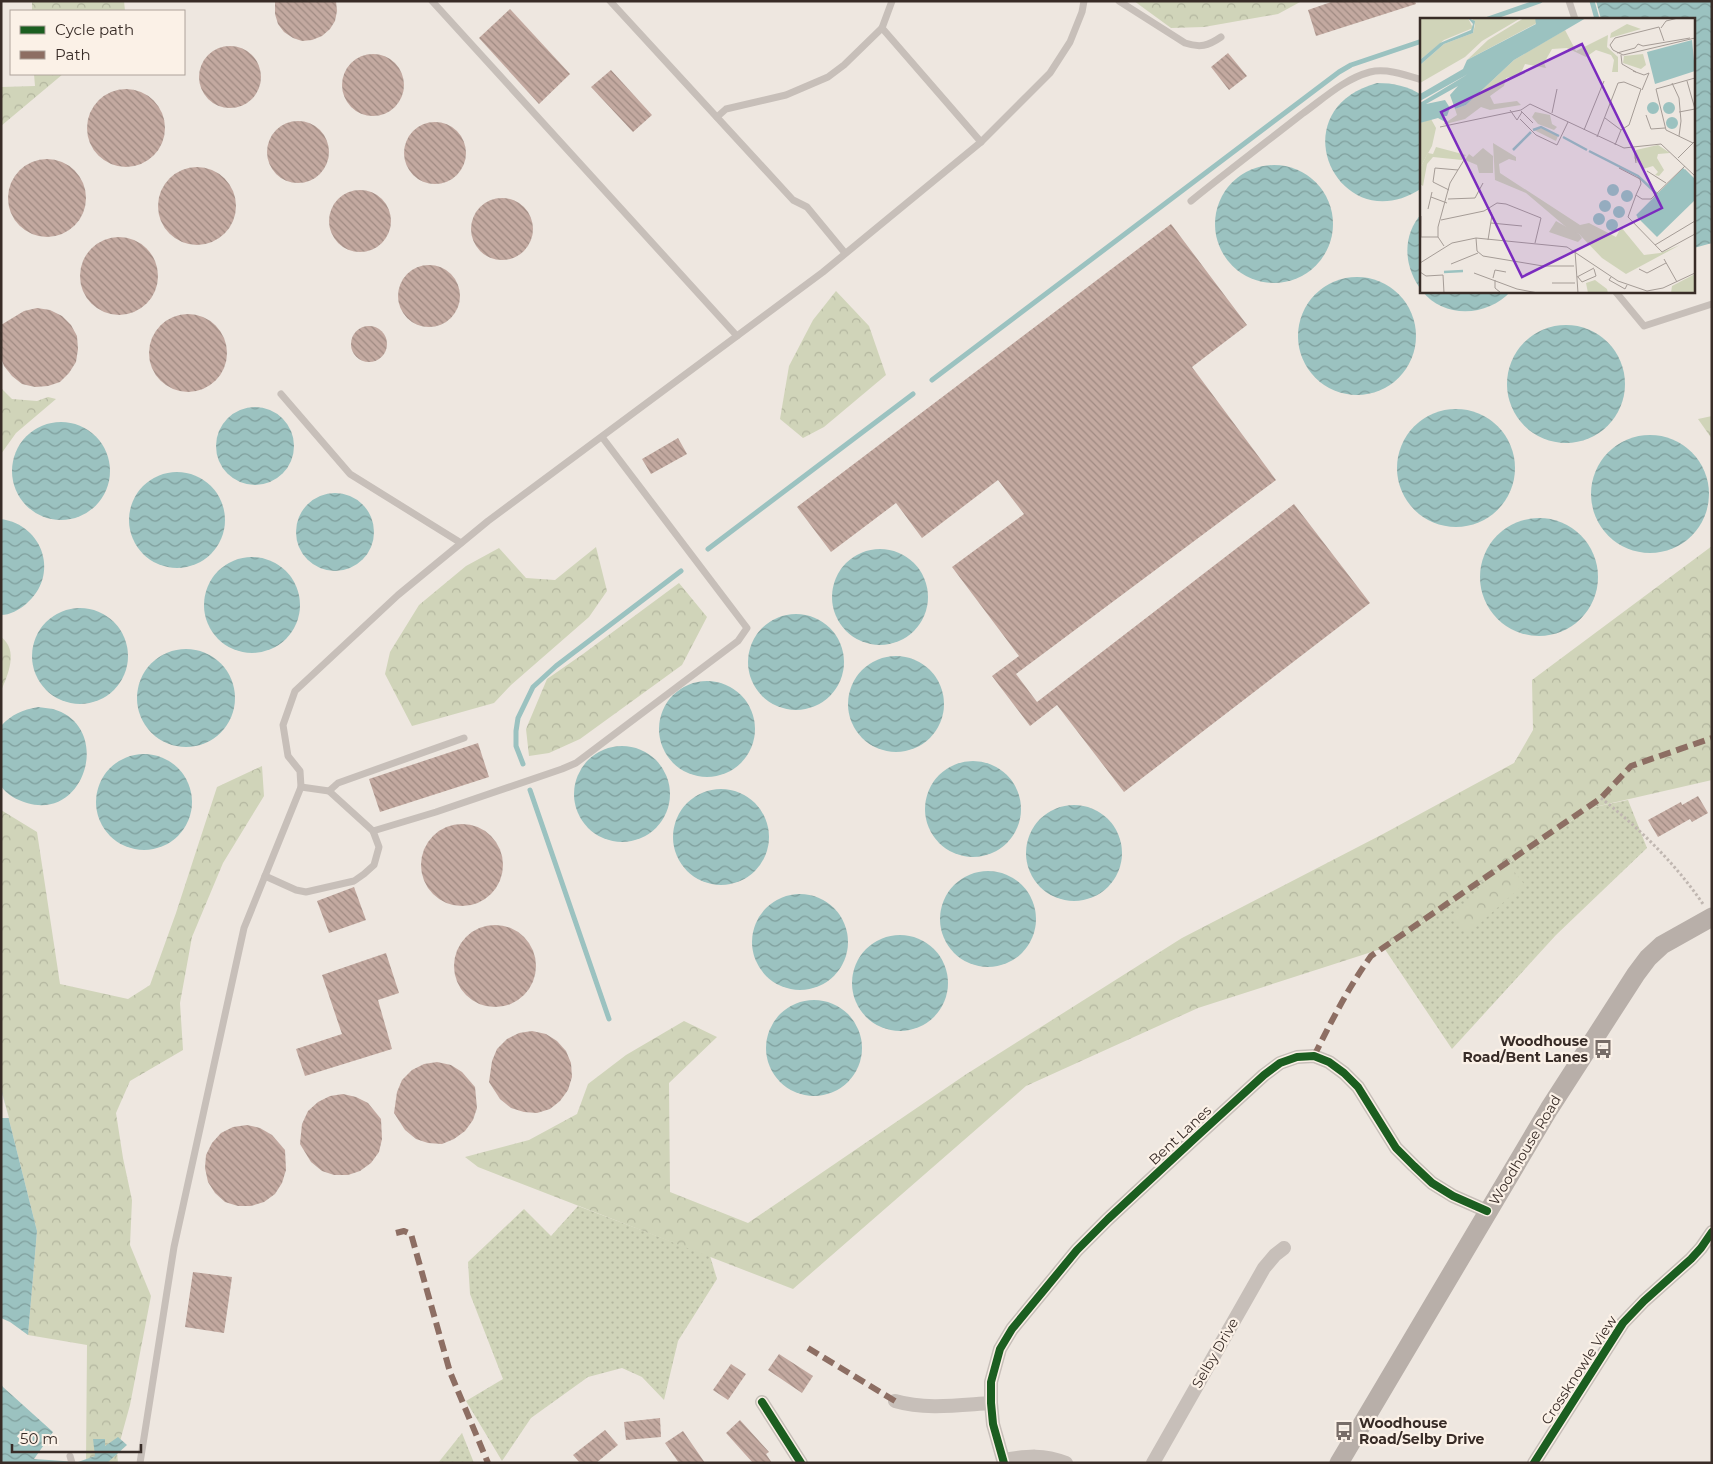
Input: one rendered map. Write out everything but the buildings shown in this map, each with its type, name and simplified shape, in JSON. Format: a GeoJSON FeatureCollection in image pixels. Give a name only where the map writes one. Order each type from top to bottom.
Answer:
{"type":"FeatureCollection","features":[{"type":"Feature","properties":{"kind":"street","name":"Woodhouse Road"},"geometry":{"type":"LineString","coordinates":[[1339,1463],[1549,1109],[1648,958],[1662,945],[1712,917]]}},
{"type":"Feature","properties":{"kind":"street","name":"Bent Lanes"},"geometry":{"type":"LineString","coordinates":[[1004,1461],[993,1424],[990,1403],[991,1382],[1000,1349],[1012,1329],[1078,1250],[1108,1219],[1280,1063],[1297,1057],[1318,1057],[1344,1073],[1358,1087],[1396,1148],[1414,1166],[1432,1182],[1453,1196],[1488,1211]]}},
{"type":"Feature","properties":{"kind":"street","name":"Crossknowle View"},"geometry":{"type":"LineString","coordinates":[[1534,1463],[1623,1323],[1702,1248],[1712,1232]]}},
{"type":"Feature","properties":{"kind":"street","name":"Selby Drive"},"geometry":{"type":"LineString","coordinates":[[1152,1463],[1264,1268],[1284,1248]]}},
{"type":"Feature","properties":{"kind":"street"},"geometry":{"type":"LineString","coordinates":[[895,1401],[914,1406],[990,1403]]}},
{"type":"Feature","properties":{"kind":"street"},"geometry":{"type":"LineString","coordinates":[[762,1402],[801,1463]]}},
{"type":"Feature","properties":{"kind":"street"},"geometry":{"type":"LineString","coordinates":[[1004,1461],[1030,1456],[1048,1456],[1066,1463]]}},
{"type":"Feature","properties":{"kind":"lane"},"geometry":{"type":"LineString","coordinates":[[432,1],[737,336]]}},
{"type":"Feature","properties":{"kind":"lane"},"geometry":{"type":"LineString","coordinates":[[610,1],[793,200],[807,207],[845,253]]}},
{"type":"Feature","properties":{"kind":"lane"},"geometry":{"type":"LineString","coordinates":[[717,117],[726,109],[786,95],[828,77],[844,65],[882,28],[892,1]]}},
{"type":"Feature","properties":{"kind":"lane"},"geometry":{"type":"LineString","coordinates":[[140,1463],[176,1237],[244,928],[301,787],[300,771],[288,756],[283,725],[295,691],[398,595],[488,520],[824,272],[981,142],[1050,73],[1070,42],[1082,12],[1084,1]]}},
{"type":"Feature","properties":{"kind":"lane"},"geometry":{"type":"LineString","coordinates":[[1119,1],[1185,43],[1197,47],[1208,45],[1220,37]]}},
{"type":"Feature","properties":{"kind":"lane"},"geometry":{"type":"LineString","coordinates":[[1569,1],[1575,18]]}},
{"type":"Feature","properties":{"kind":"lane"},"geometry":{"type":"LineString","coordinates":[[882,28],[981,142]]}},
{"type":"Feature","properties":{"kind":"lane"},"geometry":{"type":"LineString","coordinates":[[1191,200],[1345,82],[1371,72],[1384,71],[1420,79]]}},
{"type":"Feature","properties":{"kind":"lane"},"geometry":{"type":"LineString","coordinates":[[1616,292],[1644,326],[1712,304]]}},
{"type":"Feature","properties":{"kind":"lane"},"geometry":{"type":"LineString","coordinates":[[281,394],[350,474],[461,543]]}},
{"type":"Feature","properties":{"kind":"lane"},"geometry":{"type":"LineString","coordinates":[[373,831],[445,809],[576,763],[738,641],[746,628],[602,437]]}},
{"type":"Feature","properties":{"kind":"lane"},"geometry":{"type":"LineString","coordinates":[[329,790],[338,782],[464,738]]}},
{"type":"Feature","properties":{"kind":"lane"},"geometry":{"type":"LineString","coordinates":[[264,876],[296,890],[306,892],[354,881],[374,865],[379,847],[373,831],[329,790],[301,787]]}},
{"type":"Feature","properties":{"kind":"path"},"geometry":{"type":"LineString","coordinates":[[1602,798],[1636,826],[1675,867],[1712,917]]}},
{"type":"Feature","properties":{"kind":"green space"},"geometry":{"type":"Polygon","coordinates":[[[32,1],[124,1],[125,10],[32,10],[32,1]]]}},
{"type":"Feature","properties":{"kind":"green space"},"geometry":{"type":"Polygon","coordinates":[[[1134,1],[1302,1],[1278,14],[1204,27],[1171,28],[1134,1]]]}},
{"type":"Feature","properties":{"kind":"green space"},"geometry":{"type":"Polygon","coordinates":[[[34,75],[62,75],[1,126],[1,87],[35,86],[34,75]]]}},
{"type":"Feature","properties":{"kind":"green space"},"geometry":{"type":"Polygon","coordinates":[[[836,291],[869,326],[886,375],[824,427],[803,438],[780,419],[789,366],[813,320],[836,291]]]}},
{"type":"Feature","properties":{"kind":"green space"},"geometry":{"type":"Polygon","coordinates":[[[1,388],[12,399],[37,401],[48,397],[56,399],[16,433],[1,454],[1,388]]]}},
{"type":"Feature","properties":{"kind":"green space"},"geometry":{"type":"Polygon","coordinates":[[[1712,416],[1712,439],[1698,419],[1712,416]]]}},
{"type":"Feature","properties":{"kind":"green space"},"geometry":{"type":"Polygon","coordinates":[[[1712,546],[1712,780],[1590,808],[1384,948],[1198,1008],[1026,1086],[793,1289],[478,1167],[465,1157],[529,1140],[577,1114],[588,1084],[626,1055],[684,1021],[717,1037],[669,1083],[670,1192],[748,1223],[965,1075],[1182,938],[1383,834],[1514,763],[1533,730],[1532,680],[1712,546]]]}},
{"type":"Feature","properties":{"kind":"green space"},"geometry":{"type":"Polygon","coordinates":[[[596,547],[607,591],[589,617],[511,685],[494,703],[412,726],[385,674],[390,652],[419,605],[466,566],[499,548],[526,578],[555,580],[596,547]]]}},
{"type":"Feature","properties":{"kind":"green space"},"geometry":{"type":"Polygon","coordinates":[[[679,583],[707,617],[682,665],[580,739],[549,753],[529,756],[526,729],[547,679],[679,583]]]}},
{"type":"Feature","properties":{"kind":"green space"},"geometry":{"type":"Polygon","coordinates":[[[1,637],[10,649],[11,656],[9,670],[1,691],[1,637]]]}},
{"type":"Feature","properties":{"kind":"green space"},"geometry":{"type":"Polygon","coordinates":[[[262,766],[264,796],[223,863],[192,937],[180,1003],[183,1050],[130,1081],[116,1113],[132,1200],[130,1245],[151,1296],[130,1405],[117,1452],[118,1463],[86,1463],[87,1345],[28,1335],[37,1231],[1,1088],[1,810],[37,832],[60,984],[128,999],[150,985],[176,913],[217,787],[262,766]]]}},
{"type":"Feature","properties":{"kind":"green space"},"geometry":{"type":"Polygon","coordinates":[[[1628,800],[1647,848],[1556,935],[1452,1049],[1384,948],[1590,808],[1628,800]]]}},
{"type":"Feature","properties":{"kind":"green space"},"geometry":{"type":"Polygon","coordinates":[[[1509,865],[1524,884],[1468,934],[1453,915],[1509,865]]]}},
{"type":"Feature","properties":{"kind":"green space"},"geometry":{"type":"Polygon","coordinates":[[[578,1206],[710,1256],[717,1279],[678,1341],[664,1400],[642,1377],[622,1368],[588,1377],[531,1418],[502,1461],[466,1401],[503,1379],[470,1294],[468,1262],[524,1209],[551,1236],[578,1206]]]}},
{"type":"Feature","properties":{"kind":"green space"},"geometry":{"type":"Polygon","coordinates":[[[462,1433],[474,1463],[438,1463],[462,1433]]]}},
{"type":"Feature","properties":{"kind":"water"},"geometry":{"type":"Polygon","coordinates":[[[1596,1],[1712,1],[1712,243],[1696,247],[1696,18],[1601,18],[1596,1]]]}},
{"type":"Feature","properties":{"kind":"water"},"geometry":{"type":"Polygon","coordinates":[[[1377,83],[1400,86],[1420,94],[1420,189],[1392,200],[1366,199],[1345,186],[1331,167],[1325,143],[1330,119],[1347,98],[1377,83]]]}},
{"type":"Feature","properties":{"kind":"water"},"geometry":{"type":"Polygon","coordinates":[[[1274,165],[1297,169],[1316,182],[1329,201],[1333,224],[1329,247],[1316,266],[1297,279],[1274,283],[1251,279],[1232,266],[1219,247],[1215,224],[1219,201],[1232,182],[1251,169],[1274,165]]]}},
{"type":"Feature","properties":{"kind":"water"},"geometry":{"type":"Polygon","coordinates":[[[1420,216],[1420,288],[1411,272],[1407,252],[1408,242],[1415,222],[1420,216]]]}},
{"type":"Feature","properties":{"kind":"water"},"geometry":{"type":"Polygon","coordinates":[[[1357,277],[1380,281],[1399,294],[1412,313],[1416,336],[1412,359],[1399,378],[1380,391],[1357,395],[1334,391],[1315,378],[1302,359],[1298,336],[1302,313],[1315,294],[1334,281],[1357,277]]]}},
{"type":"Feature","properties":{"kind":"water"},"geometry":{"type":"Polygon","coordinates":[[[1423,292],[1510,292],[1501,300],[1479,310],[1454,310],[1431,300],[1423,292]]]}},
{"type":"Feature","properties":{"kind":"water"},"geometry":{"type":"Polygon","coordinates":[[[1566,325],[1589,329],[1608,342],[1621,361],[1625,384],[1621,407],[1608,426],[1589,439],[1566,443],[1543,439],[1524,426],[1511,407],[1507,384],[1511,361],[1524,342],[1543,329],[1566,325]]]}},
{"type":"Feature","properties":{"kind":"water"},"geometry":{"type":"Polygon","coordinates":[[[255,407],[270,410],[283,418],[291,431],[294,446],[291,461],[283,474],[270,482],[255,485],[240,482],[227,474],[219,461],[216,446],[219,431],[227,418],[240,410],[255,407]]]}},
{"type":"Feature","properties":{"kind":"water"},"geometry":{"type":"Polygon","coordinates":[[[1456,409],[1479,413],[1498,426],[1511,445],[1515,468],[1511,491],[1498,510],[1479,523],[1456,527],[1433,523],[1414,510],[1401,491],[1397,468],[1401,445],[1414,426],[1433,413],[1456,409]]]}},
{"type":"Feature","properties":{"kind":"water"},"geometry":{"type":"Polygon","coordinates":[[[61,422],[80,426],[95,437],[106,452],[110,471],[106,490],[95,505],[80,516],[61,520],[42,516],[27,505],[16,490],[12,471],[16,452],[27,437],[42,426],[61,422]]]}},
{"type":"Feature","properties":{"kind":"water"},"geometry":{"type":"Polygon","coordinates":[[[1650,435],[1673,439],[1692,452],[1705,471],[1709,494],[1705,517],[1692,536],[1673,549],[1650,553],[1627,549],[1608,536],[1595,517],[1591,494],[1595,471],[1608,452],[1627,439],[1650,435]]]}},
{"type":"Feature","properties":{"kind":"water"},"geometry":{"type":"Polygon","coordinates":[[[168,472],[186,472],[204,480],[217,493],[225,511],[222,539],[204,560],[186,568],[168,568],[150,560],[137,547],[129,529],[129,511],[137,493],[150,480],[168,472]]]}},
{"type":"Feature","properties":{"kind":"water"},"geometry":{"type":"Polygon","coordinates":[[[335,493],[350,496],[363,504],[371,517],[374,532],[371,547],[363,560],[350,568],[335,571],[320,568],[307,560],[299,547],[296,532],[299,517],[307,504],[320,496],[335,493]]]}},
{"type":"Feature","properties":{"kind":"water"},"geometry":{"type":"Polygon","coordinates":[[[1539,518],[1562,522],[1581,535],[1594,554],[1598,577],[1594,600],[1581,619],[1562,632],[1539,636],[1516,632],[1497,619],[1484,600],[1480,577],[1484,554],[1497,535],[1516,522],[1539,518]]]}},
{"type":"Feature","properties":{"kind":"water"},"geometry":{"type":"Polygon","coordinates":[[[1,519],[16,523],[28,531],[37,541],[42,553],[44,566],[42,580],[36,593],[26,604],[4,615],[1,615],[1,519]]]}},
{"type":"Feature","properties":{"kind":"water"},"geometry":{"type":"Polygon","coordinates":[[[880,549],[899,552],[914,563],[925,578],[928,597],[925,616],[914,631],[899,642],[880,645],[861,642],[846,631],[835,616],[832,597],[835,578],[846,563],[861,552],[880,549]]]}},
{"type":"Feature","properties":{"kind":"water"},"geometry":{"type":"Polygon","coordinates":[[[243,557],[261,557],[279,565],[292,578],[300,596],[297,624],[279,645],[261,653],[243,653],[225,645],[212,632],[204,614],[204,596],[212,578],[225,565],[243,557]]]}},
{"type":"Feature","properties":{"kind":"water"},"geometry":{"type":"Polygon","coordinates":[[[71,608],[89,608],[107,616],[120,629],[128,647],[125,675],[107,696],[89,704],[71,704],[53,696],[40,683],[32,665],[32,647],[40,629],[53,616],[71,608]]]}},
{"type":"Feature","properties":{"kind":"water"},"geometry":{"type":"Polygon","coordinates":[[[796,614],[815,617],[830,628],[841,643],[844,662],[841,681],[830,696],[815,707],[796,710],[777,707],[762,696],[751,681],[748,662],[751,643],[762,628],[777,617],[796,614]]]}},
{"type":"Feature","properties":{"kind":"water"},"geometry":{"type":"Polygon","coordinates":[[[186,649],[205,653],[220,664],[231,679],[235,698],[231,717],[220,732],[205,743],[186,747],[167,743],[152,732],[141,717],[137,698],[141,679],[152,664],[167,653],[186,649]]]}},
{"type":"Feature","properties":{"kind":"water"},"geometry":{"type":"Polygon","coordinates":[[[887,656],[905,656],[923,664],[936,677],[944,695],[941,723],[923,744],[905,752],[887,752],[869,744],[856,731],[848,713],[848,695],[856,677],[869,664],[887,656]]]}},
{"type":"Feature","properties":{"kind":"water"},"geometry":{"type":"Polygon","coordinates":[[[707,681],[726,684],[741,695],[752,710],[755,729],[752,748],[741,763],[726,774],[707,777],[688,774],[673,763],[662,748],[659,729],[662,710],[673,695],[688,684],[707,681]]]}},
{"type":"Feature","properties":{"kind":"water"},"geometry":{"type":"Polygon","coordinates":[[[38,707],[53,709],[72,719],[83,733],[87,751],[85,769],[77,786],[64,798],[48,805],[27,803],[9,795],[1,786],[1,726],[18,713],[38,707]]]}},
{"type":"Feature","properties":{"kind":"water"},"geometry":{"type":"Polygon","coordinates":[[[622,746],[641,749],[656,760],[667,775],[670,794],[667,813],[656,828],[641,839],[622,842],[603,839],[588,828],[577,813],[574,794],[577,775],[588,760],[603,749],[622,746]]]}},
{"type":"Feature","properties":{"kind":"water"},"geometry":{"type":"Polygon","coordinates":[[[135,754],[153,754],[171,762],[184,775],[192,793],[189,821],[171,842],[153,850],[135,850],[117,842],[104,829],[96,811],[96,793],[104,775],[117,762],[135,754]]]}},
{"type":"Feature","properties":{"kind":"water"},"geometry":{"type":"Polygon","coordinates":[[[973,761],[992,764],[1007,775],[1018,790],[1021,809],[1018,828],[1007,843],[992,854],[973,857],[954,854],[939,843],[928,828],[925,809],[928,790],[939,775],[954,764],[973,761]]]}},
{"type":"Feature","properties":{"kind":"water"},"geometry":{"type":"Polygon","coordinates":[[[712,789],[730,789],[748,797],[761,810],[769,828],[766,856],[748,877],[730,885],[712,885],[694,877],[681,864],[673,846],[673,828],[681,810],[694,797],[712,789]]]}},
{"type":"Feature","properties":{"kind":"water"},"geometry":{"type":"Polygon","coordinates":[[[1074,805],[1093,808],[1108,819],[1119,834],[1122,853],[1119,872],[1108,887],[1093,898],[1074,901],[1055,898],[1040,887],[1029,872],[1026,853],[1029,834],[1040,819],[1055,808],[1074,805]]]}},
{"type":"Feature","properties":{"kind":"water"},"geometry":{"type":"Polygon","coordinates":[[[988,871],[1007,874],[1022,885],[1033,900],[1036,919],[1033,938],[1022,953],[1007,964],[988,967],[969,964],[954,953],[943,938],[940,919],[943,900],[954,885],[969,874],[988,871]]]}},
{"type":"Feature","properties":{"kind":"water"},"geometry":{"type":"Polygon","coordinates":[[[800,894],[819,897],[834,908],[845,923],[848,942],[845,961],[834,976],[819,987],[800,990],[781,987],[766,976],[755,961],[752,942],[755,923],[766,908],[781,897],[800,894]]]}},
{"type":"Feature","properties":{"kind":"water"},"geometry":{"type":"Polygon","coordinates":[[[891,935],[909,935],[927,943],[940,956],[948,974],[945,1002],[927,1023],[909,1031],[891,1031],[873,1023],[860,1010],[852,992],[852,974],[860,956],[873,943],[891,935]]]}},
{"type":"Feature","properties":{"kind":"water"},"geometry":{"type":"Polygon","coordinates":[[[814,1000],[833,1003],[848,1014],[859,1029],[862,1048],[859,1067],[848,1082],[833,1093],[814,1096],[795,1093],[780,1082],[769,1067],[766,1048],[769,1029],[780,1014],[795,1003],[814,1000]]]}},
{"type":"Feature","properties":{"kind":"water"},"geometry":{"type":"Polygon","coordinates":[[[1,1088],[37,1231],[28,1335],[1,1318],[1,1088]]]}},
{"type":"Feature","properties":{"kind":"water"},"geometry":{"type":"Polygon","coordinates":[[[1,1384],[53,1432],[34,1459],[78,1462],[95,1456],[93,1439],[105,1439],[105,1446],[118,1437],[127,1445],[107,1463],[1,1463],[1,1384]]]}},
{"type":"Feature","properties":{"kind":"pier"},"geometry":{"type":"Polygon","coordinates":[[[2,1093],[9,1118],[1,1118],[2,1093]]]}},
{"type":"Feature","properties":{"kind":"waterway"},"geometry":{"type":"LineString","coordinates":[[1491,18],[1540,1]]}},
{"type":"Feature","properties":{"kind":"waterway"},"geometry":{"type":"LineString","coordinates":[[1592,1],[1597,18]]}},
{"type":"Feature","properties":{"kind":"waterway"},"geometry":{"type":"LineString","coordinates":[[932,380],[1339,72],[1351,65],[1420,42]]}},
{"type":"Feature","properties":{"kind":"waterway"},"geometry":{"type":"LineString","coordinates":[[708,549],[913,394]]}},
{"type":"Feature","properties":{"kind":"waterway"},"geometry":{"type":"LineString","coordinates":[[523,764],[516,746],[516,731],[518,718],[533,687],[556,666],[681,571]]}},
{"type":"Feature","properties":{"kind":"waterway"},"geometry":{"type":"LineString","coordinates":[[530,790],[609,1019]]}},
{"type":"Feature","properties":{"kind":"marked path"},"geometry":{"type":"LineString","coordinates":[[1314,1056],[1347,993],[1371,956],[1601,798],[1631,766],[1712,738]]}},
{"type":"Feature","properties":{"kind":"marked path"},"geometry":{"type":"LineString","coordinates":[[396,1233],[404,1231],[411,1234],[450,1372],[488,1463]]}},
{"type":"Feature","properties":{"kind":"marked path"},"geometry":{"type":"LineString","coordinates":[[808,1348],[895,1401]]}},
{"type":"Feature","properties":{"kind":"cycle path"},"geometry":{"type":"LineString","coordinates":[[1004,1463],[993,1424],[991,1382],[1000,1349],[1012,1329],[1077,1250],[1108,1219],[1264,1075],[1280,1063],[1297,1057],[1314,1056],[1329,1062],[1358,1087],[1396,1148],[1432,1183],[1453,1196],[1487,1211]]}},
{"type":"Feature","properties":{"kind":"cycle path"},"geometry":{"type":"LineString","coordinates":[[1534,1463],[1623,1323],[1644,1301],[1691,1259],[1712,1232]]}},
{"type":"Feature","properties":{"kind":"cycle path"},"geometry":{"type":"LineString","coordinates":[[762,1402],[801,1463]]}},
{"type":"Feature","properties":{"kind":"place","name":"Woodhouse Road/Bent Lanes"},"geometry":{"type":"Point","coordinates":[1603,1049]}},
{"type":"Feature","properties":{"kind":"place","name":"Woodhouse Road/Selby Drive"},"geometry":{"type":"Point","coordinates":[1344,1431]}}]}
